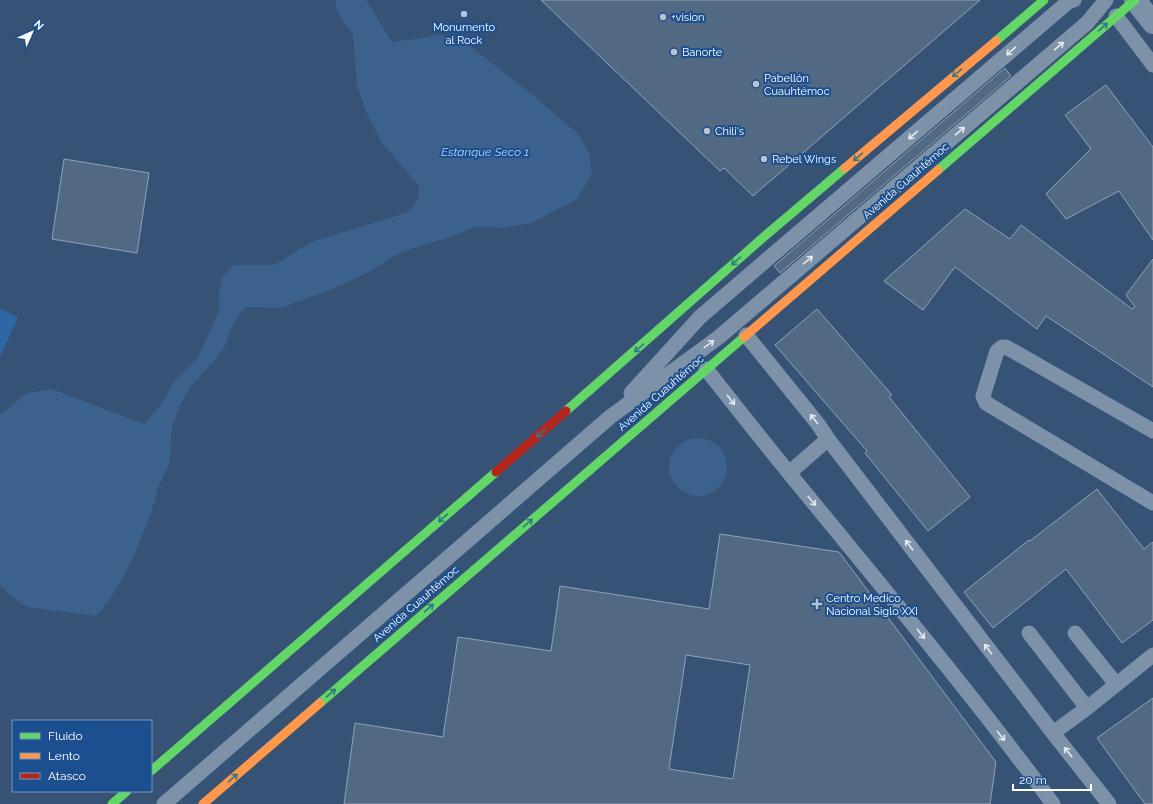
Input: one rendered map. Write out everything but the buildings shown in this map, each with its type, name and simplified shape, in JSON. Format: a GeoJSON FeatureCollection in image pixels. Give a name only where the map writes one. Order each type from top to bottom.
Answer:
{"type":"FeatureCollection","features":[{"type":"Feature","properties":{"kind":"main road"},"geometry":{"type":"LineString","coordinates":[[152,769],[655,334],[766,236],[1044,0]]}},
{"type":"Feature","properties":{"kind":"main road","name":"Avenida Cuauhtémoc"},"geometry":{"type":"LineString","coordinates":[[203,804],[1135,0]]}},
{"type":"Feature","properties":{"kind":"main road"},"geometry":{"type":"LineString","coordinates":[[112,804],[126,792]]}},
{"type":"Feature","properties":{"kind":"street"},"geometry":{"type":"LineString","coordinates":[[1135,0],[1153,23]]}},
{"type":"Feature","properties":{"kind":"lane"},"geometry":{"type":"LineString","coordinates":[[610,417],[700,317],[1068,2],[1074,0]]}},
{"type":"Feature","properties":{"kind":"lane"},"geometry":{"type":"LineString","coordinates":[[164,804],[610,417],[719,337],[1087,23],[1106,0]]}},
{"type":"Feature","properties":{"kind":"lane"},"geometry":{"type":"LineString","coordinates":[[1116,16],[1153,65]]}},
{"type":"Feature","properties":{"kind":"lane"},"geometry":{"type":"LineString","coordinates":[[746,335],[818,424],[1053,733],[1110,804]]}},
{"type":"Feature","properties":{"kind":"lane"},"geometry":{"type":"LineString","coordinates":[[1153,431],[1006,347],[1002,347],[997,351],[983,396],[986,402],[1153,503]]}},
{"type":"Feature","properties":{"kind":"lane"},"geometry":{"type":"LineString","coordinates":[[706,369],[788,473],[884,587],[1022,761],[1052,804]]}},
{"type":"Feature","properties":{"kind":"lane"},"geometry":{"type":"LineString","coordinates":[[788,473],[828,439]]}},
{"type":"Feature","properties":{"kind":"lane"},"geometry":{"type":"LineString","coordinates":[[1029,633],[1087,708]]}},
{"type":"Feature","properties":{"kind":"lane"},"geometry":{"type":"LineString","coordinates":[[1075,633],[1116,684]]}},
{"type":"Feature","properties":{"kind":"lane"},"geometry":{"type":"LineString","coordinates":[[1053,733],[1153,655]]}},
{"type":"Feature","properties":{"kind":"shaded area"},"geometry":{"type":"Polygon","coordinates":[[[0,309],[18,317],[0,357],[0,309]]]}},
{"type":"Feature","properties":{"kind":"water","name":"Estanque Seco 1"},"geometry":{"type":"Polygon","coordinates":[[[336,0],[366,0],[392,42],[440,34],[470,46],[534,96],[578,134],[589,153],[592,175],[577,199],[532,223],[499,228],[477,226],[449,238],[399,253],[371,271],[328,291],[280,308],[247,307],[237,318],[230,330],[225,346],[189,389],[179,408],[172,428],[170,461],[159,486],[151,513],[136,551],[119,585],[107,603],[96,616],[27,607],[9,595],[0,585],[0,415],[27,393],[52,389],[144,424],[162,403],[173,383],[198,358],[219,311],[219,293],[222,277],[234,265],[274,265],[311,242],[406,213],[413,206],[419,196],[419,186],[382,143],[366,112],[357,86],[353,34],[343,22],[336,8],[336,0]]]}},
{"type":"Feature","properties":{"kind":"water"},"geometry":{"type":"Polygon","coordinates":[[[692,438],[704,438],[719,446],[727,461],[727,473],[719,488],[704,496],[692,496],[677,488],[669,473],[669,461],[677,446],[692,438]]]}},
{"type":"Feature","properties":{"kind":"traffic: fast"},"geometry":{"type":"LineString","coordinates":[[996,41],[1044,0]]}},
{"type":"Feature","properties":{"kind":"traffic: fast"},"geometry":{"type":"LineString","coordinates":[[938,170],[1135,0]]}},
{"type":"Feature","properties":{"kind":"traffic: fast"},"geometry":{"type":"LineString","coordinates":[[566,411],[766,235],[845,168]]}},
{"type":"Feature","properties":{"kind":"traffic: fast"},"geometry":{"type":"LineString","coordinates":[[320,703],[744,337]]}},
{"type":"Feature","properties":{"kind":"traffic: fast"},"geometry":{"type":"LineString","coordinates":[[152,770],[496,472]]}},
{"type":"Feature","properties":{"kind":"traffic: fast"},"geometry":{"type":"LineString","coordinates":[[112,804],[126,792]]}},
{"type":"Feature","properties":{"kind":"traffic: slow"},"geometry":{"type":"LineString","coordinates":[[845,168],[996,41]]}},
{"type":"Feature","properties":{"kind":"traffic: slow"},"geometry":{"type":"LineString","coordinates":[[744,337],[938,170]]}},
{"type":"Feature","properties":{"kind":"traffic: slow"},"geometry":{"type":"LineString","coordinates":[[203,804],[320,703]]}},
{"type":"Feature","properties":{"kind":"traffic: jam"},"geometry":{"type":"LineString","coordinates":[[496,472],[566,411]]}},
{"type":"Feature","properties":{"kind":"place","name":"Monumento al Rock"},"geometry":{"type":"Point","coordinates":[464,14]}},
{"type":"Feature","properties":{"kind":"place","name":"+vision"},"geometry":{"type":"Point","coordinates":[663,17]}},
{"type":"Feature","properties":{"kind":"place","name":"Banorte"},"geometry":{"type":"Point","coordinates":[674,52]}},
{"type":"Feature","properties":{"kind":"place","name":"Pabellón Cuauhtémoc"},"geometry":{"type":"Point","coordinates":[756,84]}},
{"type":"Feature","properties":{"kind":"place","name":"Chili's"},"geometry":{"type":"Point","coordinates":[707,131]}},
{"type":"Feature","properties":{"kind":"place","name":"Rebel Wings"},"geometry":{"type":"Point","coordinates":[764,159]}},
{"type":"Feature","properties":{"kind":"place","name":"Centro Medico Nacional Siglo XXI"},"geometry":{"type":"Point","coordinates":[817,604]}}]}
